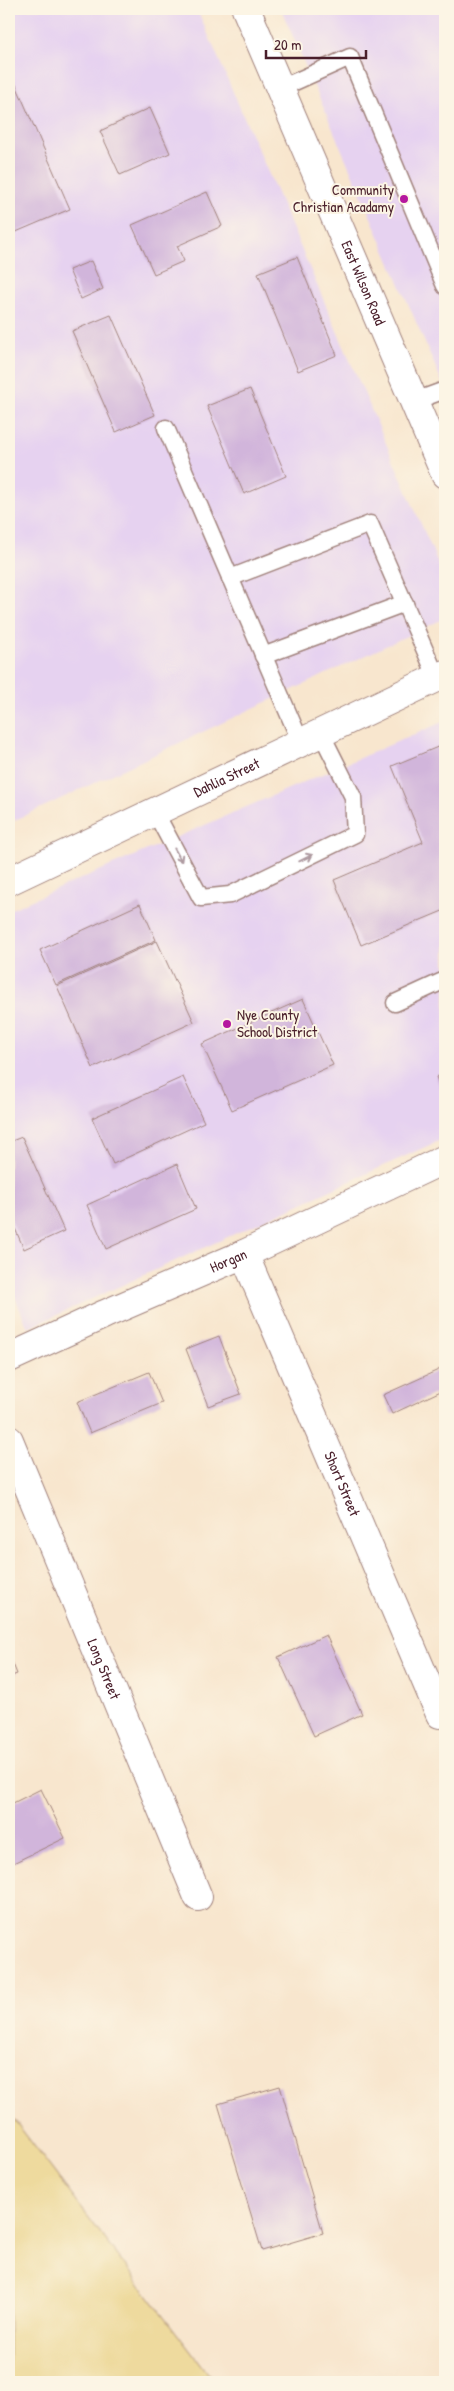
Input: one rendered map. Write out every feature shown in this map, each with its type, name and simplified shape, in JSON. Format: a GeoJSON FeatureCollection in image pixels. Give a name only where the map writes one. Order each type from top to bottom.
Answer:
{"type":"FeatureCollection","features":[{"type":"Feature","properties":{"kind":"street","name":"East Wilson Road"},"geometry":{"type":"LineString","coordinates":[[246,9],[445,474]]}},
{"type":"Feature","properties":{"kind":"street","name":"Dahlia Street"},"geometry":{"type":"LineString","coordinates":[[9,881],[441,676]]}},
{"type":"Feature","properties":{"kind":"street","name":"Horgan"},"geometry":{"type":"LineString","coordinates":[[9,1358],[244,1254],[445,1159]]}},
{"type":"Feature","properties":{"kind":"street","name":"Short Street"},"geometry":{"type":"LineString","coordinates":[[244,1254],[440,1714]]}},
{"type":"Feature","properties":{"kind":"street","name":"Long Street"},"geometry":{"type":"LineString","coordinates":[[9,1440],[198,1897]]}},
{"type":"Feature","properties":{"kind":"lane"},"geometry":{"type":"LineString","coordinates":[[281,88],[350,57],[445,286]]}},
{"type":"Feature","properties":{"kind":"lane"},"geometry":{"type":"LineString","coordinates":[[415,401],[445,390]]}},
{"type":"Feature","properties":{"kind":"lane"},"geometry":{"type":"LineString","coordinates":[[154,812],[201,898],[230,895],[355,834],[353,797],[311,738],[263,656],[166,428]]}},
{"type":"Feature","properties":{"kind":"lane"},"geometry":{"type":"LineString","coordinates":[[230,578],[370,524],[405,603],[441,676]]}},
{"type":"Feature","properties":{"kind":"lane"},"geometry":{"type":"LineString","coordinates":[[263,656],[405,603]]}},
{"type":"Feature","properties":{"kind":"lane"},"geometry":{"type":"LineString","coordinates":[[395,1002],[445,980]]}},
{"type":"Feature","properties":{"kind":"shaded area"},"geometry":{"type":"Polygon","coordinates":[[[9,9],[197,9],[445,579],[445,618],[9,823],[9,9]]]}},
{"type":"Feature","properties":{"kind":"shaded area","name":"Community Christian Acadamy"},"geometry":{"type":"Polygon","coordinates":[[[281,9],[445,9],[445,389],[281,9]]]}},
{"type":"Feature","properties":{"kind":"shaded area","name":"Nye County School District"},"geometry":{"type":"Polygon","coordinates":[[[445,721],[445,1138],[28,1328],[9,1283],[9,910],[445,721]]]}},
{"type":"Feature","properties":{"kind":"sand"},"geometry":{"type":"Polygon","coordinates":[[[9,2113],[214,2382],[9,2382],[9,2113]]]}},
{"type":"Feature","properties":{"kind":"building"},"geometry":{"type":"Polygon","coordinates":[[[9,69],[70,209],[9,235],[9,69]]]}},
{"type":"Feature","properties":{"kind":"building"},"geometry":{"type":"Polygon","coordinates":[[[150,108],[170,153],[120,175],[100,131],[150,108]]]}},
{"type":"Feature","properties":{"kind":"building"},"geometry":{"type":"Polygon","coordinates":[[[207,192],[222,226],[177,246],[184,261],[154,274],[132,225],[207,192]]]}},
{"type":"Feature","properties":{"kind":"building"},"geometry":{"type":"Polygon","coordinates":[[[297,257],[337,355],[298,371],[258,273],[297,257]]]}},
{"type":"Feature","properties":{"kind":"building"},"geometry":{"type":"Polygon","coordinates":[[[91,261],[103,289],[81,299],[69,270],[91,261]]]}},
{"type":"Feature","properties":{"kind":"building"},"geometry":{"type":"Polygon","coordinates":[[[111,315],[155,415],[116,432],[72,331],[111,315]]]}},
{"type":"Feature","properties":{"kind":"building"},"geometry":{"type":"Polygon","coordinates":[[[250,389],[286,476],[244,494],[207,406],[250,389]]]}},
{"type":"Feature","properties":{"kind":"building"},"geometry":{"type":"Polygon","coordinates":[[[445,744],[445,910],[361,945],[334,880],[423,842],[392,766],[445,744]]]}},
{"type":"Feature","properties":{"kind":"building"},"geometry":{"type":"Polygon","coordinates":[[[140,904],[156,940],[56,985],[40,950],[140,904]]]}},
{"type":"Feature","properties":{"kind":"building"},"geometry":{"type":"Polygon","coordinates":[[[157,941],[194,1022],[93,1068],[57,986],[157,941]]]}},
{"type":"Feature","properties":{"kind":"building"},"geometry":{"type":"Polygon","coordinates":[[[303,999],[333,1065],[232,1110],[202,1044],[303,999]]]}},
{"type":"Feature","properties":{"kind":"building"},"geometry":{"type":"Polygon","coordinates":[[[445,1073],[445,1097],[436,1077],[445,1073]]]}},
{"type":"Feature","properties":{"kind":"building"},"geometry":{"type":"Polygon","coordinates":[[[183,1077],[204,1122],[113,1164],[92,1118],[183,1077]]]}},
{"type":"Feature","properties":{"kind":"building"},"geometry":{"type":"Polygon","coordinates":[[[22,1137],[64,1231],[24,1249],[9,1215],[9,1142],[22,1137]]]}},
{"type":"Feature","properties":{"kind":"building"},"geometry":{"type":"Polygon","coordinates":[[[177,1164],[196,1209],[106,1249],[87,1205],[177,1164]]]}},
{"type":"Feature","properties":{"kind":"building"},"geometry":{"type":"Polygon","coordinates":[[[219,1336],[241,1394],[208,1406],[186,1349],[219,1336]]]}},
{"type":"Feature","properties":{"kind":"building"},"geometry":{"type":"Polygon","coordinates":[[[445,1367],[445,1389],[392,1414],[383,1395],[445,1367]]]}},
{"type":"Feature","properties":{"kind":"building"},"geometry":{"type":"Polygon","coordinates":[[[149,1372],[162,1403],[90,1433],[77,1402],[149,1372]]]}},
{"type":"Feature","properties":{"kind":"building"},"geometry":{"type":"Polygon","coordinates":[[[326,1635],[362,1714],[314,1736],[278,1657],[326,1635]]]}},
{"type":"Feature","properties":{"kind":"building"},"geometry":{"type":"Polygon","coordinates":[[[9,1654],[17,1674],[9,1677],[9,1654]]]}},
{"type":"Feature","properties":{"kind":"building"},"geometry":{"type":"Polygon","coordinates":[[[41,1789],[65,1838],[9,1865],[9,1805],[41,1789]]]}},
{"type":"Feature","properties":{"kind":"building"},"geometry":{"type":"Polygon","coordinates":[[[280,2086],[323,2233],[262,2251],[218,2104],[280,2086]]]}},
{"type":"Feature","properties":{"kind":"place","name":"Community Christian Acadamy"},"geometry":{"type":"Point","coordinates":[404,199]}},
{"type":"Feature","properties":{"kind":"place","name":"Nye County School District"},"geometry":{"type":"Point","coordinates":[227,1024]}}]}
